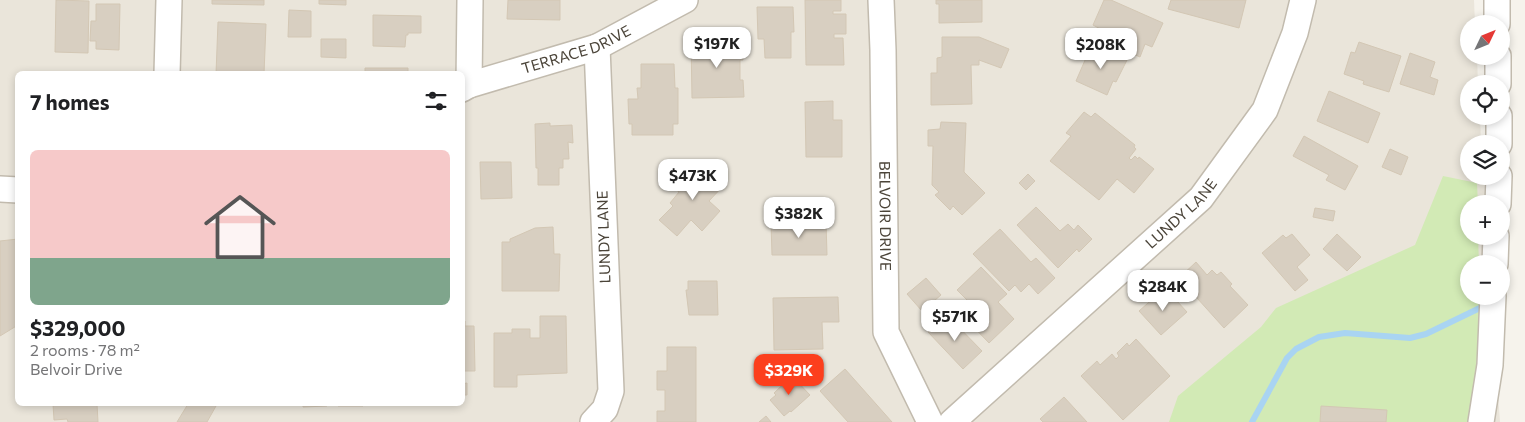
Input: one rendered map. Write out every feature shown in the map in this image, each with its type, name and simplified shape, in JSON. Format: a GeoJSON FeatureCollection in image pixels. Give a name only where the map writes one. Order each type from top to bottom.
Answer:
{"type":"FeatureCollection","features":[{"type":"Feature","properties":{"kind":"street"},"geometry":{"type":"LineString","coordinates":[[167,71],[169,0]]}},
{"type":"Feature","properties":{"kind":"street"},"geometry":{"type":"LineString","coordinates":[[466,87],[470,0]]}},
{"type":"Feature","properties":{"kind":"street","name":"TERRACE DRIVE"},"geometry":{"type":"LineString","coordinates":[[466,87],[597,47],[685,0]]}},
{"type":"Feature","properties":{"kind":"street","name":"BELVOIR DRIVE"},"geometry":{"type":"LineString","coordinates":[[881,0],[886,332],[930,422]]}},
{"type":"Feature","properties":{"kind":"street","name":"LUNDY LANE"},"geometry":{"type":"LineString","coordinates":[[952,422],[1201,198],[1265,110],[1295,33],[1303,0]]}},
{"type":"Feature","properties":{"kind":"street"},"geometry":{"type":"LineString","coordinates":[[1497,0],[1497,15]]}},
{"type":"Feature","properties":{"kind":"street","name":"LUNDY LANE"},"geometry":{"type":"LineString","coordinates":[[593,422],[605,409],[611,391],[597,47]]}},
{"type":"Feature","properties":{"kind":"street"},"geometry":{"type":"LineString","coordinates":[[0,190],[15,190]]}},
{"type":"Feature","properties":{"kind":"street"},"geometry":{"type":"LineString","coordinates":[[1481,422],[1490,365],[1493,305]]}},
{"type":"Feature","properties":{"kind":"shaded area"},"geometry":{"type":"Polygon","coordinates":[[[0,0],[1474,0],[1475,15],[1460,15],[1460,65],[1477,65],[1478,75],[1460,75],[1460,125],[1480,125],[1481,135],[1460,135],[1460,185],[1484,185],[1485,195],[1460,195],[1460,245],[1488,245],[1489,255],[1460,255],[1460,305],[1492,305],[1500,422],[0,422],[0,0]]]}},
{"type":"Feature","properties":{"kind":"green space"},"geometry":{"type":"Polygon","coordinates":[[[1443,176],[1460,180],[1460,185],[1477,185],[1478,195],[1460,195],[1460,245],[1478,245],[1479,255],[1460,255],[1460,305],[1480,305],[1481,361],[1470,422],[1169,422],[1178,396],[1261,327],[1276,308],[1415,245],[1443,176]]]}},
{"type":"Feature","properties":{"kind":"building"},"geometry":{"type":"Polygon","coordinates":[[[56,0],[89,1],[88,53],[55,52],[56,0]]]}},
{"type":"Feature","properties":{"kind":"building"},"geometry":{"type":"Polygon","coordinates":[[[212,0],[264,0],[264,5],[212,4],[212,0]]]}},
{"type":"Feature","properties":{"kind":"building"},"geometry":{"type":"Polygon","coordinates":[[[319,0],[346,0],[346,5],[319,4],[319,0]]]}},
{"type":"Feature","properties":{"kind":"building"},"geometry":{"type":"Polygon","coordinates":[[[508,0],[560,0],[560,20],[507,19],[508,0]]]}},
{"type":"Feature","properties":{"kind":"building"},"geometry":{"type":"Polygon","coordinates":[[[805,0],[841,0],[841,11],[833,11],[833,14],[846,14],[846,34],[834,34],[834,38],[843,38],[844,65],[806,65],[805,0]]]}},
{"type":"Feature","properties":{"kind":"building"},"geometry":{"type":"Polygon","coordinates":[[[936,0],[982,0],[982,22],[939,23],[939,4],[936,4],[936,0]]]}},
{"type":"Feature","properties":{"kind":"building"},"geometry":{"type":"Polygon","coordinates":[[[1104,0],[1111,0],[1163,23],[1152,47],[1145,44],[1140,57],[1103,40],[1106,32],[1093,25],[1104,0]]]}},
{"type":"Feature","properties":{"kind":"building"},"geometry":{"type":"Polygon","coordinates":[[[1171,0],[1246,0],[1239,28],[1168,9],[1171,0]]]}},
{"type":"Feature","properties":{"kind":"building"},"geometry":{"type":"Polygon","coordinates":[[[96,4],[120,4],[119,50],[96,49],[96,41],[90,41],[91,21],[96,21],[96,4]]]}},
{"type":"Feature","properties":{"kind":"building"},"geometry":{"type":"Polygon","coordinates":[[[757,7],[793,7],[794,32],[791,32],[791,58],[765,58],[764,39],[758,39],[757,7]]]}},
{"type":"Feature","properties":{"kind":"building"},"geometry":{"type":"Polygon","coordinates":[[[289,10],[311,11],[311,37],[288,37],[289,10]]]}},
{"type":"Feature","properties":{"kind":"building"},"geometry":{"type":"Polygon","coordinates":[[[373,15],[421,16],[421,33],[408,33],[406,35],[405,47],[373,46],[373,15]]]}},
{"type":"Feature","properties":{"kind":"building"},"geometry":{"type":"Polygon","coordinates":[[[218,22],[266,24],[264,71],[216,71],[218,22]]]}},
{"type":"Feature","properties":{"kind":"building"},"geometry":{"type":"Polygon","coordinates":[[[714,36],[735,36],[735,46],[742,46],[743,60],[740,60],[740,80],[743,80],[744,97],[692,98],[691,41],[714,41],[714,36]]]}},
{"type":"Feature","properties":{"kind":"building"},"geometry":{"type":"Polygon","coordinates":[[[942,37],[979,37],[1009,49],[1001,68],[979,60],[979,65],[971,65],[972,104],[931,105],[931,73],[937,73],[937,58],[942,57],[942,37]]]}},
{"type":"Feature","properties":{"kind":"building"},"geometry":{"type":"Polygon","coordinates":[[[321,39],[346,39],[346,58],[321,57],[321,39]]]}},
{"type":"Feature","properties":{"kind":"building"},"geometry":{"type":"Polygon","coordinates":[[[1359,42],[1401,56],[1389,92],[1363,84],[1364,81],[1344,74],[1351,52],[1355,53],[1359,42]]]}},
{"type":"Feature","properties":{"kind":"building"},"geometry":{"type":"Polygon","coordinates":[[[1092,44],[1127,60],[1116,82],[1113,81],[1107,95],[1076,81],[1092,44]]]}},
{"type":"Feature","properties":{"kind":"building"},"geometry":{"type":"Polygon","coordinates":[[[1410,53],[1435,62],[1430,77],[1438,80],[1434,95],[1400,84],[1410,53]]]}},
{"type":"Feature","properties":{"kind":"building"},"geometry":{"type":"Polygon","coordinates":[[[641,64],[674,64],[675,88],[678,88],[678,124],[673,124],[673,135],[632,135],[632,124],[629,124],[628,99],[638,99],[637,88],[641,88],[641,64]]]}},
{"type":"Feature","properties":{"kind":"building"},"geometry":{"type":"Polygon","coordinates":[[[365,68],[408,68],[408,71],[365,71],[365,68]]]}},
{"type":"Feature","properties":{"kind":"building"},"geometry":{"type":"Polygon","coordinates":[[[1329,91],[1380,113],[1368,143],[1317,121],[1329,91]]]}},
{"type":"Feature","properties":{"kind":"building"},"geometry":{"type":"Polygon","coordinates":[[[833,101],[833,120],[842,120],[842,157],[806,157],[805,102],[833,101]]]}},
{"type":"Feature","properties":{"kind":"building"},"geometry":{"type":"Polygon","coordinates":[[[1084,112],[1091,117],[1095,113],[1135,145],[1136,149],[1129,158],[1131,160],[1135,156],[1138,159],[1139,157],[1154,169],[1134,193],[1117,179],[1099,200],[1050,161],[1071,136],[1066,133],[1084,112]]]}},
{"type":"Feature","properties":{"kind":"building"},"geometry":{"type":"Polygon","coordinates":[[[941,122],[966,123],[964,172],[985,193],[962,215],[953,206],[950,210],[935,195],[939,192],[932,185],[933,146],[928,146],[928,130],[940,129],[941,122]]]}},
{"type":"Feature","properties":{"kind":"building"},"geometry":{"type":"Polygon","coordinates":[[[550,123],[550,126],[572,125],[573,143],[568,142],[569,159],[563,159],[563,168],[559,168],[559,185],[538,185],[535,124],[550,123]]]}},
{"type":"Feature","properties":{"kind":"building"},"geometry":{"type":"Polygon","coordinates":[[[1304,136],[1358,166],[1345,190],[1326,180],[1329,175],[1293,156],[1304,136]]]}},
{"type":"Feature","properties":{"kind":"building"},"geometry":{"type":"Polygon","coordinates":[[[1390,149],[1408,157],[1401,175],[1382,167],[1390,149]]]}},
{"type":"Feature","properties":{"kind":"building"},"geometry":{"type":"Polygon","coordinates":[[[480,162],[511,162],[512,198],[481,199],[480,162]]]}},
{"type":"Feature","properties":{"kind":"building"},"geometry":{"type":"Polygon","coordinates":[[[694,165],[703,173],[707,169],[724,185],[709,201],[720,211],[702,231],[691,220],[677,236],[659,220],[673,206],[670,203],[679,192],[673,187],[694,165]]]}},
{"type":"Feature","properties":{"kind":"building"},"geometry":{"type":"Polygon","coordinates":[[[1028,174],[1035,181],[1026,190],[1019,183],[1028,174]]]}},
{"type":"Feature","properties":{"kind":"building"},"geometry":{"type":"Polygon","coordinates":[[[1036,207],[1060,231],[1068,224],[1074,230],[1078,225],[1092,239],[1079,252],[1077,249],[1058,268],[1017,225],[1036,207]]]}},
{"type":"Feature","properties":{"kind":"building"},"geometry":{"type":"Polygon","coordinates":[[[1315,208],[1335,211],[1333,221],[1313,217],[1315,208]]]}},
{"type":"Feature","properties":{"kind":"building"},"geometry":{"type":"Polygon","coordinates":[[[826,222],[827,255],[772,255],[771,223],[826,222]]]}},
{"type":"Feature","properties":{"kind":"building"},"geometry":{"type":"Polygon","coordinates":[[[553,227],[554,254],[560,254],[559,291],[502,291],[502,242],[510,242],[510,239],[535,228],[553,227]]]}},
{"type":"Feature","properties":{"kind":"building"},"geometry":{"type":"Polygon","coordinates":[[[1000,229],[1031,262],[1036,258],[1055,278],[1038,294],[1029,284],[1021,292],[1015,285],[1009,291],[973,254],[1000,229]]]}},
{"type":"Feature","properties":{"kind":"building"},"geometry":{"type":"Polygon","coordinates":[[[1292,234],[1310,255],[1297,267],[1308,280],[1295,291],[1262,253],[1283,235],[1286,238],[1292,234]]]}},
{"type":"Feature","properties":{"kind":"building"},"geometry":{"type":"Polygon","coordinates":[[[1337,234],[1361,257],[1347,271],[1323,249],[1337,234]]]}},
{"type":"Feature","properties":{"kind":"building"},"geometry":{"type":"Polygon","coordinates":[[[15,239],[15,327],[0,336],[0,241],[15,239]]]}},
{"type":"Feature","properties":{"kind":"building"},"geometry":{"type":"Polygon","coordinates":[[[1196,262],[1207,275],[1212,270],[1217,275],[1221,272],[1232,284],[1230,286],[1248,305],[1224,328],[1179,278],[1196,262]]]}},
{"type":"Feature","properties":{"kind":"building"},"geometry":{"type":"Polygon","coordinates":[[[981,267],[1007,294],[998,302],[1014,319],[989,343],[963,316],[973,306],[957,290],[981,267]]]}},
{"type":"Feature","properties":{"kind":"building"},"geometry":{"type":"Polygon","coordinates":[[[926,278],[941,295],[922,311],[907,294],[926,278]]]}},
{"type":"Feature","properties":{"kind":"building"},"geometry":{"type":"Polygon","coordinates":[[[688,281],[717,281],[718,315],[689,315],[686,290],[688,290],[688,281]]]}},
{"type":"Feature","properties":{"kind":"building"},"geometry":{"type":"Polygon","coordinates":[[[1165,288],[1187,312],[1161,335],[1139,311],[1165,288]]]}},
{"type":"Feature","properties":{"kind":"building"},"geometry":{"type":"Polygon","coordinates":[[[838,297],[839,322],[822,322],[823,349],[774,350],[773,298],[838,297]]]}},
{"type":"Feature","properties":{"kind":"building"},"geometry":{"type":"Polygon","coordinates":[[[947,315],[982,351],[963,369],[928,332],[947,315]]]}},
{"type":"Feature","properties":{"kind":"building"},"geometry":{"type":"Polygon","coordinates":[[[540,316],[566,316],[567,373],[517,375],[517,387],[494,387],[494,333],[512,333],[512,329],[530,329],[530,338],[540,338],[540,316]]]}},
{"type":"Feature","properties":{"kind":"building"},"geometry":{"type":"Polygon","coordinates":[[[465,326],[474,326],[475,371],[465,371],[465,326]]]}},
{"type":"Feature","properties":{"kind":"building"},"geometry":{"type":"Polygon","coordinates":[[[1136,339],[1170,376],[1123,420],[1081,376],[1097,361],[1100,365],[1112,354],[1116,359],[1119,356],[1117,353],[1127,343],[1129,346],[1136,339]]]}},
{"type":"Feature","properties":{"kind":"building"},"geometry":{"type":"Polygon","coordinates":[[[667,347],[696,347],[696,422],[657,422],[657,411],[665,411],[665,390],[657,390],[657,371],[667,371],[667,347]]]}},
{"type":"Feature","properties":{"kind":"building"},"geometry":{"type":"Polygon","coordinates":[[[845,369],[892,422],[848,422],[820,391],[845,369]]]}},
{"type":"Feature","properties":{"kind":"building"},"geometry":{"type":"Polygon","coordinates":[[[792,376],[810,395],[784,416],[770,400],[776,395],[774,393],[792,376]]]}},
{"type":"Feature","properties":{"kind":"building"},"geometry":{"type":"Polygon","coordinates":[[[465,383],[467,383],[467,395],[465,395],[465,383]]]}},
{"type":"Feature","properties":{"kind":"building"},"geometry":{"type":"Polygon","coordinates":[[[1064,397],[1087,422],[1043,422],[1040,419],[1064,397]]]}},
{"type":"Feature","properties":{"kind":"building"},"geometry":{"type":"Polygon","coordinates":[[[53,406],[97,406],[98,422],[68,422],[67,419],[54,420],[53,406]]]}},
{"type":"Feature","properties":{"kind":"building"},"geometry":{"type":"Polygon","coordinates":[[[187,406],[216,406],[207,422],[177,422],[187,406]]]}},
{"type":"Feature","properties":{"kind":"building"},"geometry":{"type":"Polygon","coordinates":[[[1321,406],[1387,410],[1386,422],[1320,422],[1321,406]]]}},
{"type":"Feature","properties":{"kind":"building"},"geometry":{"type":"Polygon","coordinates":[[[766,416],[771,422],[759,422],[766,416]]]}},
{"type":"Feature","properties":{"kind":"waterway"},"geometry":{"type":"LineString","coordinates":[[1252,422],[1287,358],[1296,349],[1319,337],[1345,333],[1410,338],[1426,334],[1486,305]]}}]}
